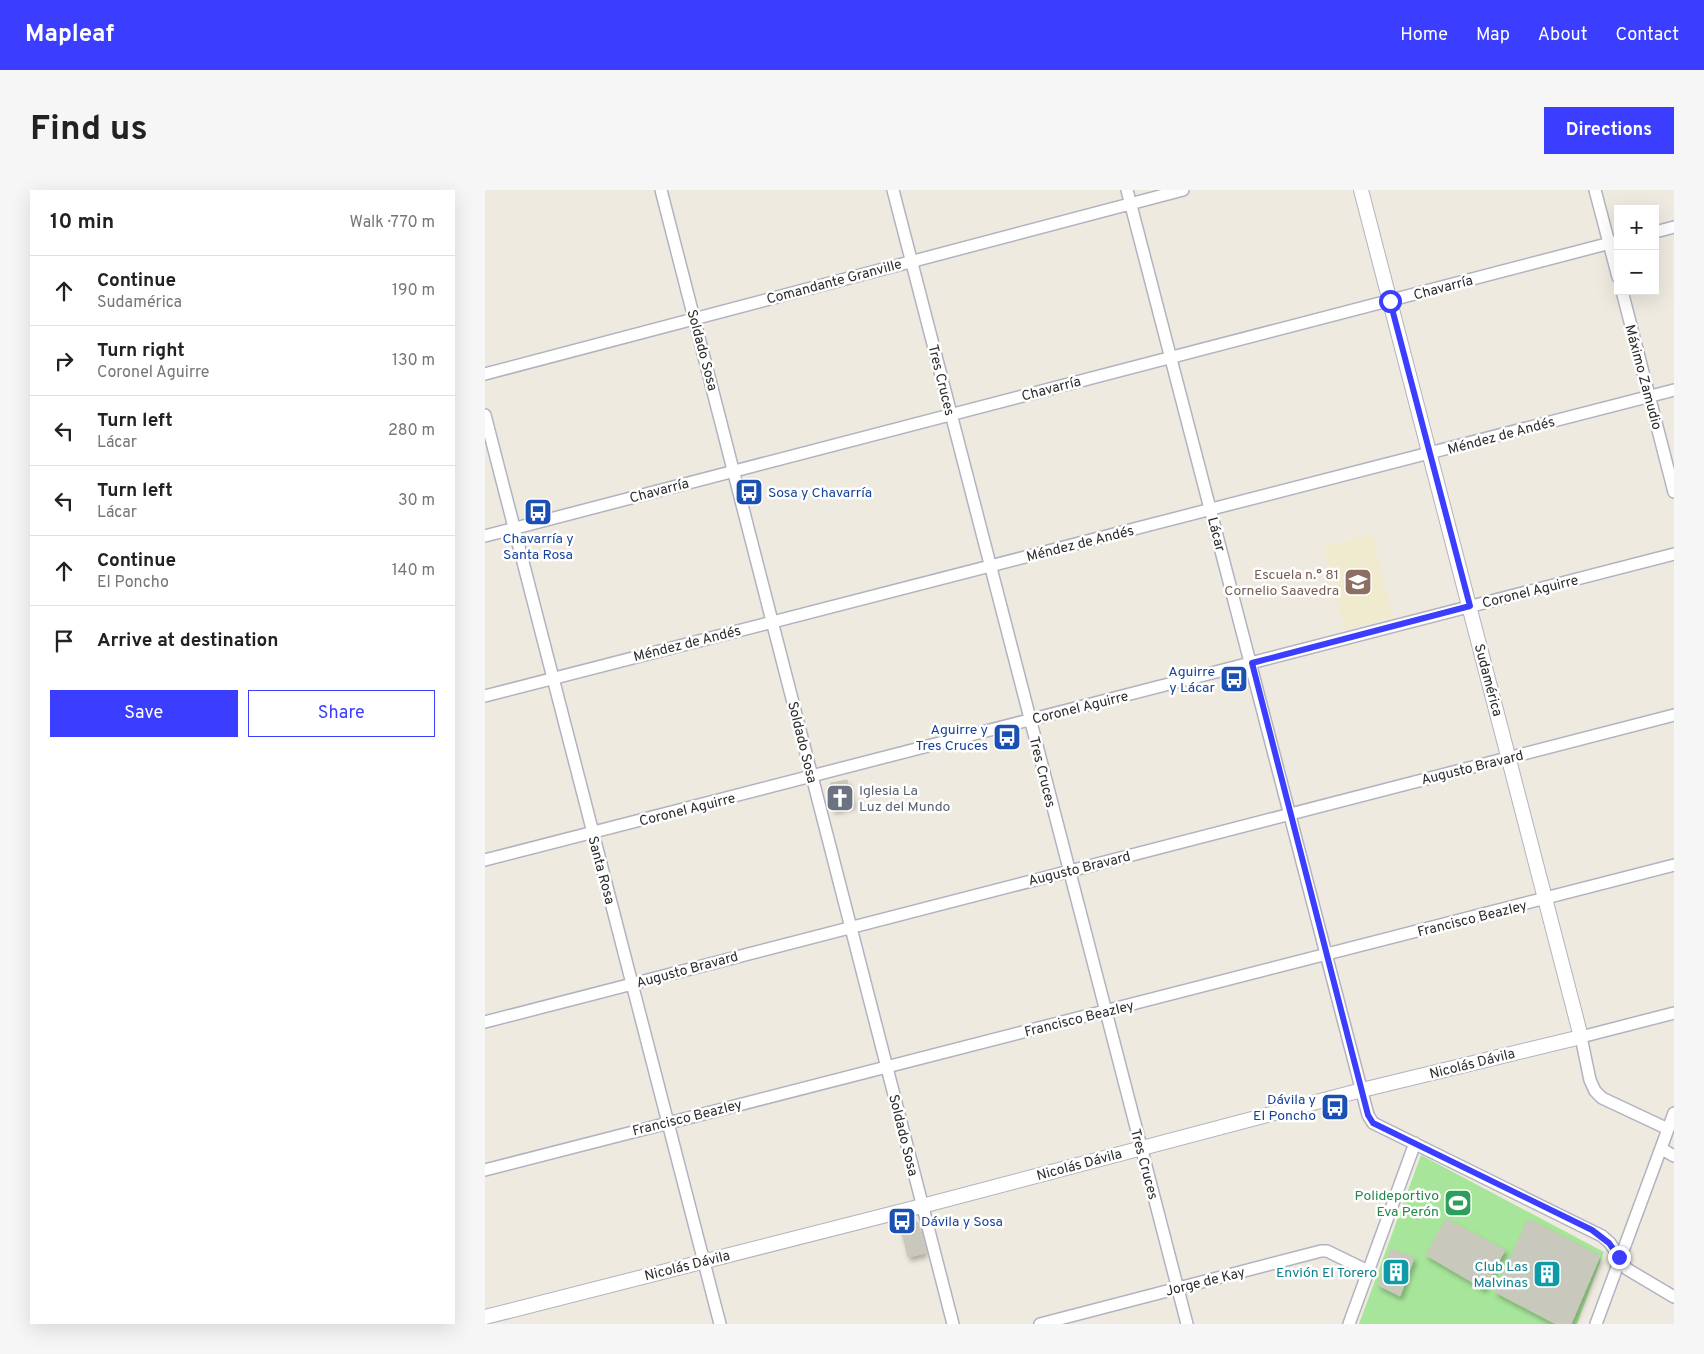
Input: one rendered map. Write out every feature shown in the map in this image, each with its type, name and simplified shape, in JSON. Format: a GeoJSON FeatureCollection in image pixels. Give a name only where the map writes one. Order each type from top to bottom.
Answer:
{"type":"FeatureCollection","features":[{"type":"Feature","properties":{"kind":"street","name":"Soldado Sosa"},"geometry":{"type":"LineString","coordinates":[[661,190],[953,1324]]}},
{"type":"Feature","properties":{"kind":"street","name":"Tres Cruces"},"geometry":{"type":"LineString","coordinates":[[893,190],[1187,1324]]}},
{"type":"Feature","properties":{"kind":"street","name":"Lácar"},"geometry":{"type":"LineString","coordinates":[[1127,190],[1210,510],[1252,663],[1325,955],[1368,1115],[1373,1123],[1592,1230],[1609,1243],[1627,1269],[1637,1277],[1674,1297]]}},
{"type":"Feature","properties":{"kind":"street","name":"Comandante Granville"},"geometry":{"type":"LineString","coordinates":[[485,374],[1183,190]]}},
{"type":"Feature","properties":{"kind":"street","name":"Sudamérica"},"geometry":{"type":"LineString","coordinates":[[1361,190],[1595,1091],[1602,1098],[1668,1129]]}},
{"type":"Feature","properties":{"kind":"street"},"geometry":{"type":"LineString","coordinates":[[1595,190],[1613,242]]}},
{"type":"Feature","properties":{"kind":"street"},"geometry":{"type":"LineString","coordinates":[[1659,231],[1674,227]]}},
{"type":"Feature","properties":{"kind":"street","name":"Chavarría"},"geometry":{"type":"LineString","coordinates":[[485,536],[1613,242]]}},
{"type":"Feature","properties":{"kind":"street","name":"Máximo Zamudio"},"geometry":{"type":"LineString","coordinates":[[1623,295],[1674,492]]}},
{"type":"Feature","properties":{"kind":"street","name":"Méndez de Andés"},"geometry":{"type":"LineString","coordinates":[[485,696],[1674,390]]}},
{"type":"Feature","properties":{"kind":"street","name":"Santa Rosa"},"geometry":{"type":"LineString","coordinates":[[485,415],[633,983],[667,1122],[721,1324]]}},
{"type":"Feature","properties":{"kind":"street","name":"Coronel Aguirre"},"geometry":{"type":"LineString","coordinates":[[485,860],[1674,554]]}},
{"type":"Feature","properties":{"kind":"street","name":"Augusto Bravard"},"geometry":{"type":"LineString","coordinates":[[485,1022],[1674,715]]}},
{"type":"Feature","properties":{"kind":"street","name":"Francisco Beazley"},"geometry":{"type":"LineString","coordinates":[[485,1170],[1674,865]]}},
{"type":"Feature","properties":{"kind":"street","name":"Nicolás Dávila"},"geometry":{"type":"LineString","coordinates":[[485,1317],[922,1206],[1362,1090],[1674,1013]]}},
{"type":"Feature","properties":{"kind":"street"},"geometry":{"type":"LineString","coordinates":[[1596,1324],[1619,1257],[1662,1150],[1674,1113]]}},
{"type":"Feature","properties":{"kind":"street"},"geometry":{"type":"LineString","coordinates":[[1349,1324],[1415,1143]]}},
{"type":"Feature","properties":{"kind":"street"},"geometry":{"type":"LineString","coordinates":[[1662,1150],[1674,1156]]}},
{"type":"Feature","properties":{"kind":"street","name":"Jorge de Kay"},"geometry":{"type":"LineString","coordinates":[[1040,1324],[1321,1251],[1368,1270]]}},
{"type":"Feature","properties":{"kind":"shaded area","name":"Escuela n.° 81 Cornelio Saavedra"},"geometry":{"type":"Polygon","coordinates":[[[1372,534],[1393,617],[1345,629],[1323,547],[1372,534]]]}},
{"type":"Feature","properties":{"kind":"green space","name":"Polideportivo Eva Perón"},"geometry":{"type":"Polygon","coordinates":[[[1421,1155],[1604,1252],[1577,1324],[1359,1324],[1421,1155]]]}},
{"type":"Feature","properties":{"kind":"building","name":"Iglesia La Luz del Mundo"},"geometry":{"type":"Polygon","coordinates":[[[847,780],[853,805],[833,810],[828,790],[831,783],[847,780]]]}},
{"type":"Feature","properties":{"kind":"building"},"geometry":{"type":"Polygon","coordinates":[[[911,1218],[918,1223],[925,1253],[908,1257],[899,1221],[911,1218]]]}},
{"type":"Feature","properties":{"kind":"building"},"geometry":{"type":"Polygon","coordinates":[[[1446,1219],[1505,1250],[1484,1289],[1426,1255],[1446,1219]]]}},
{"type":"Feature","properties":{"kind":"building","name":"Club Las Malvinas"},"geometry":{"type":"Polygon","coordinates":[[[1528,1219],[1600,1256],[1571,1324],[1556,1324],[1495,1292],[1528,1219]]]}},
{"type":"Feature","properties":{"kind":"building","name":"Envión El Torero"},"geometry":{"type":"Polygon","coordinates":[[[1391,1249],[1414,1258],[1400,1296],[1378,1285],[1391,1249]]]}},
{"type":"Feature","properties":{"kind":"place","name":"Sosa y Chavarría"},"geometry":{"type":"Point","coordinates":[749,492]}},
{"type":"Feature","properties":{"kind":"place","name":"Chavarría y Santa Rosa"},"geometry":{"type":"Point","coordinates":[538,512]}},
{"type":"Feature","properties":{"kind":"place","name":"Escuela n.° 81 Cornelio Saavedra"},"geometry":{"type":"Point","coordinates":[1358,582]}},
{"type":"Feature","properties":{"kind":"place","name":"Aguirre y Lácar"},"geometry":{"type":"Point","coordinates":[1234,679]}},
{"type":"Feature","properties":{"kind":"place","name":"Aguirre y Tres Cruces"},"geometry":{"type":"Point","coordinates":[1007,737]}},
{"type":"Feature","properties":{"kind":"place","name":"Iglesia La Luz del Mundo"},"geometry":{"type":"Point","coordinates":[840,798]}},
{"type":"Feature","properties":{"kind":"place","name":"Dávila y El Poncho"},"geometry":{"type":"Point","coordinates":[1335,1107]}},
{"type":"Feature","properties":{"kind":"place","name":"Polideportivo Eva Perón"},"geometry":{"type":"Point","coordinates":[1458,1203]}},
{"type":"Feature","properties":{"kind":"place","name":"Dávila y Sosa"},"geometry":{"type":"Point","coordinates":[902,1221]}},
{"type":"Feature","properties":{"kind":"place","name":"Envión El Torero"},"geometry":{"type":"Point","coordinates":[1396,1272]}},
{"type":"Feature","properties":{"kind":"place","name":"Club Las Malvinas"},"geometry":{"type":"Point","coordinates":[1547,1274]}},
{"type":"Feature","properties":{"kind":"route"},"geometry":{"type":"LineString","coordinates":[[1390,301],[1470,606],[1252,663],[1325,955],[1368,1115],[1373,1123],[1592,1230],[1602,1236],[1619,1257]]}}]}
